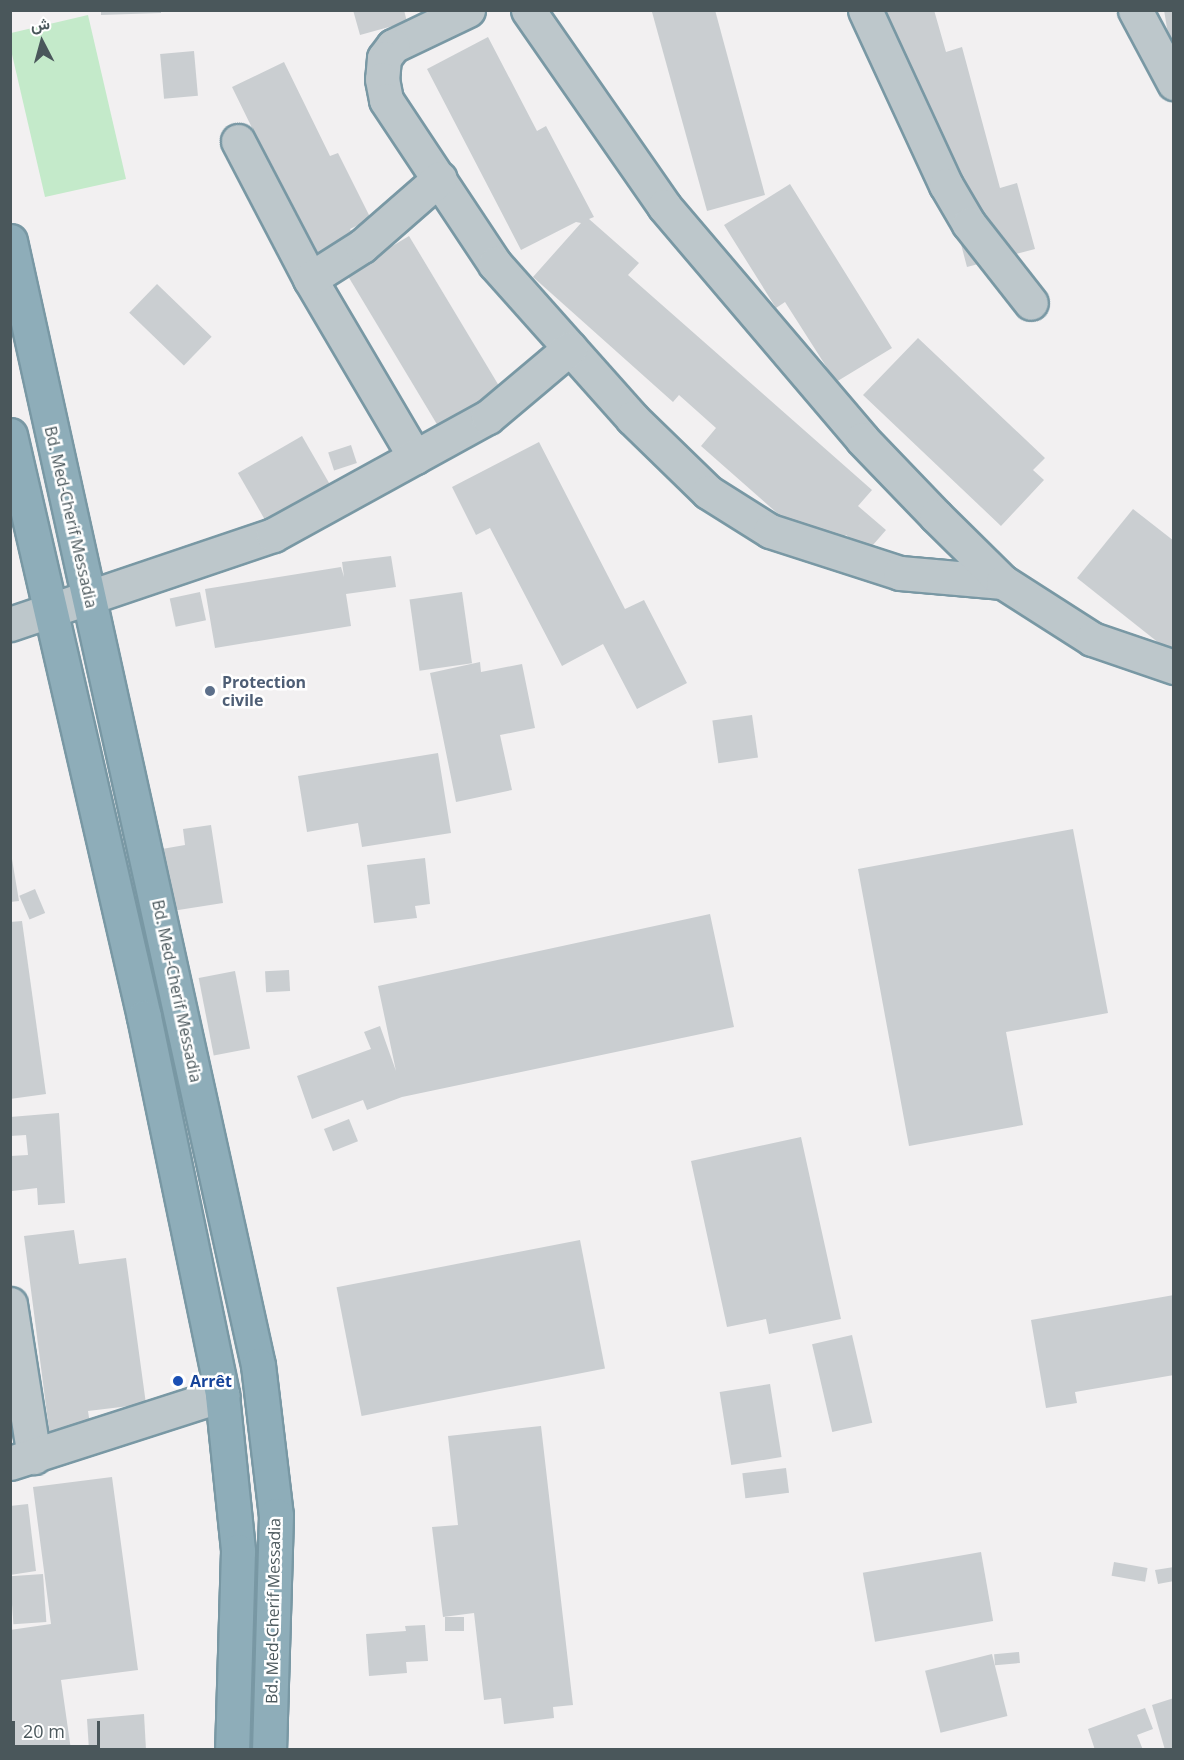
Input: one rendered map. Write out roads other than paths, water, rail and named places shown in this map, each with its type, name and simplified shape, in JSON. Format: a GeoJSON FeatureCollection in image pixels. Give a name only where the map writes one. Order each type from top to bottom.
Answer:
{"type":"FeatureCollection","features":[{"type":"Feature","properties":{"kind":"highway","name":"Bd. Med-Cherif Messadia"},"geometry":{"type":"LineString","coordinates":[[10,241],[258,1365],[276,1515],[269,1749]]}},
{"type":"Feature","properties":{"kind":"highway"},"geometry":{"type":"LineString","coordinates":[[10,435],[144,1017],[222,1395],[238,1551],[232,1749]]}},
{"type":"Feature","properties":{"kind":"street"},"geometry":{"type":"LineString","coordinates":[[468,10],[412,34],[393,46],[384,58],[382,79],[386,100],[495,264],[632,418],[708,492],[770,531],[900,573],[1003,582]]}},
{"type":"Feature","properties":{"kind":"street"},"geometry":{"type":"LineString","coordinates":[[528,10],[664,206],[862,439],[1003,582],[1092,639],[1173,667]]}},
{"type":"Feature","properties":{"kind":"street"},"geometry":{"type":"LineString","coordinates":[[865,10],[946,185],[969,224],[1031,303]]}},
{"type":"Feature","properties":{"kind":"street"},"geometry":{"type":"LineString","coordinates":[[1135,10],[1173,82]]}},
{"type":"Feature","properties":{"kind":"street"},"geometry":{"type":"LineString","coordinates":[[238,141],[310,279],[416,457]]}},
{"type":"Feature","properties":{"kind":"street"},"geometry":{"type":"LineString","coordinates":[[310,279],[362,246],[440,178]]}},
{"type":"Feature","properties":{"kind":"street"},"geometry":{"type":"LineString","coordinates":[[10,624],[273,535],[488,417],[570,348]]}},
{"type":"Feature","properties":{"kind":"street"},"geometry":{"type":"LineString","coordinates":[[10,1304],[22,1460],[222,1395]]}},
{"type":"Feature","properties":{"kind":"place","name":"Protection civile"},"geometry":{"type":"Point","coordinates":[210,691]}},
{"type":"Feature","properties":{"kind":"place","name":"Arrêt"},"geometry":{"type":"Point","coordinates":[178,1381]}}]}
